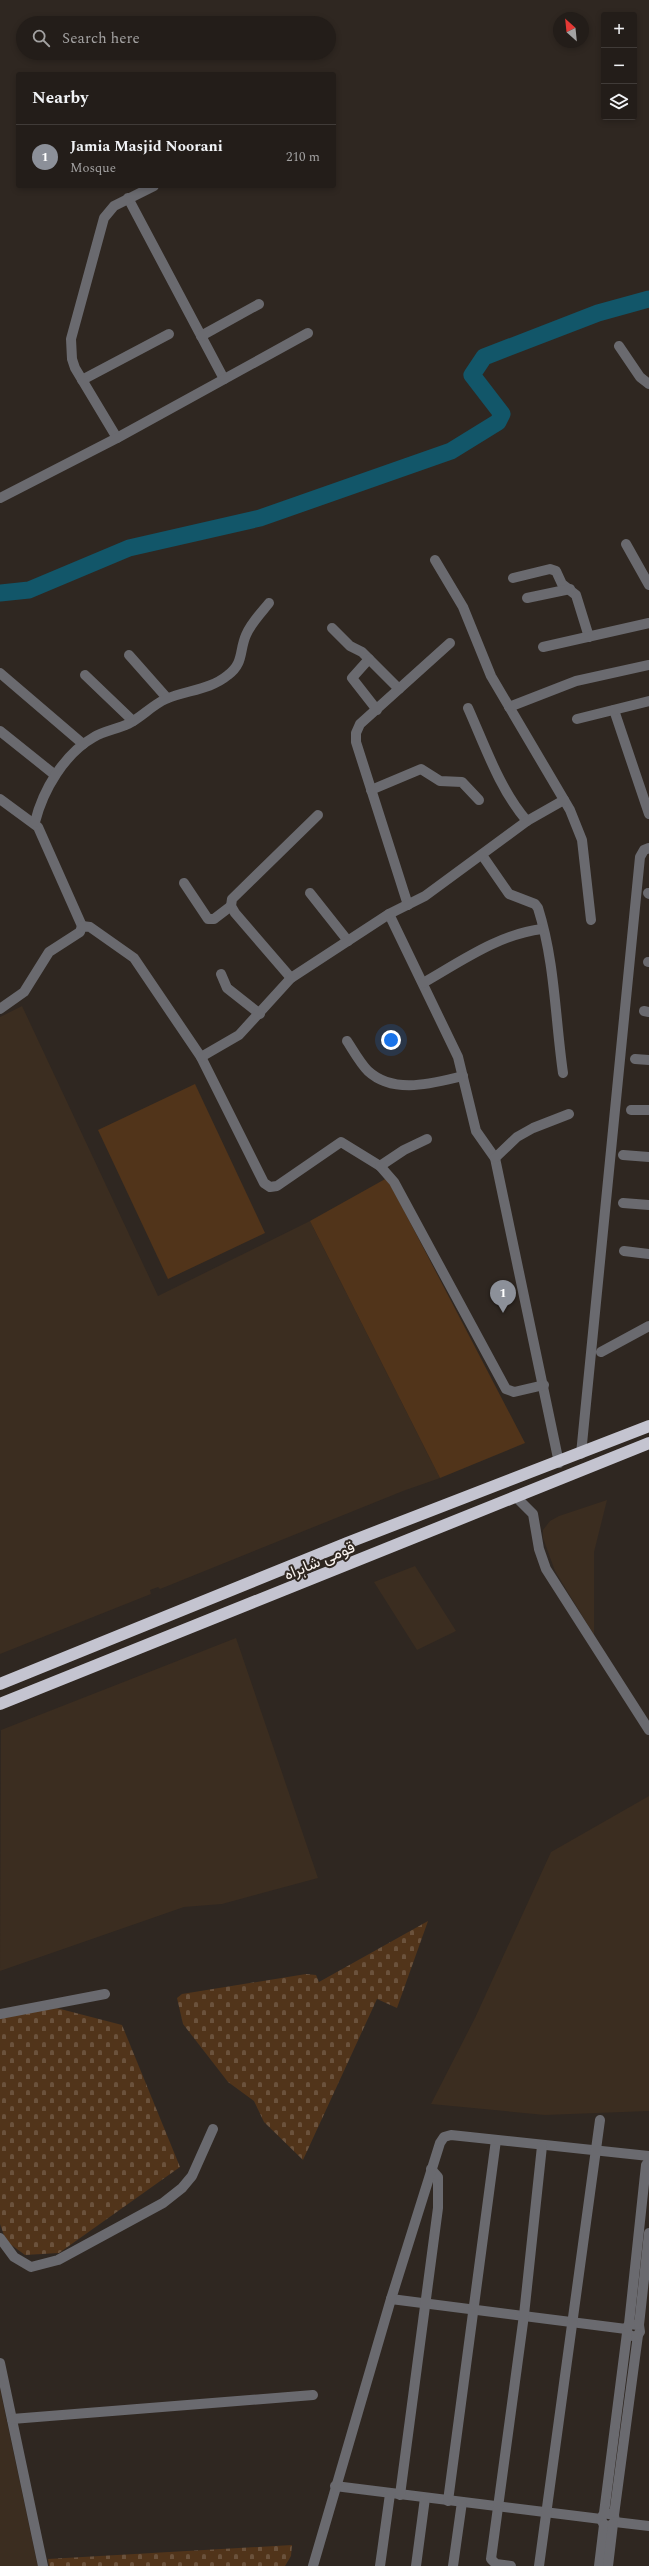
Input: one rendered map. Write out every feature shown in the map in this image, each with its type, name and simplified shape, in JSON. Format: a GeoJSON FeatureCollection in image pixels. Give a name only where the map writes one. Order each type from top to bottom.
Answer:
{"type":"FeatureCollection","features":[{"type":"Feature","properties":{"kind":"highway","name":"قومی شاہراہ"},"geometry":{"type":"LineString","coordinates":[[0,1684],[347,1543],[559,1463],[649,1426]]}},
{"type":"Feature","properties":{"kind":"highway","name":"قومی شاہراہ"},"geometry":{"type":"LineString","coordinates":[[0,1706],[308,1582],[515,1496],[649,1443]]}},
{"type":"Feature","properties":{"kind":"street"},"geometry":{"type":"LineString","coordinates":[[116,438],[82,380],[72,359],[71,339],[104,218],[114,206],[150,188]]}},
{"type":"Feature","properties":{"kind":"street"},"geometry":{"type":"LineString","coordinates":[[128,198],[224,379]]}},
{"type":"Feature","properties":{"kind":"street"},"geometry":{"type":"LineString","coordinates":[[201,336],[259,304]]}},
{"type":"Feature","properties":{"kind":"street"},"geometry":{"type":"LineString","coordinates":[[0,498],[116,438],[308,333]]}},
{"type":"Feature","properties":{"kind":"street"},"geometry":{"type":"LineString","coordinates":[[82,380],[169,334]]}},
{"type":"Feature","properties":{"kind":"street"},"geometry":{"type":"LineString","coordinates":[[619,346],[640,377],[649,384]]}},
{"type":"Feature","properties":{"kind":"street"},"geometry":{"type":"LineString","coordinates":[[626,544],[649,585]]}},
{"type":"Feature","properties":{"kind":"street"},"geometry":{"type":"LineString","coordinates":[[436,560],[463,607],[491,676],[570,810],[582,840],[591,920]]}},
{"type":"Feature","properties":{"kind":"street"},"geometry":{"type":"LineString","coordinates":[[513,578],[554,570],[562,584],[576,595],[589,636]]}},
{"type":"Feature","properties":{"kind":"street"},"geometry":{"type":"LineString","coordinates":[[527,598],[570,589]]}},
{"type":"Feature","properties":{"kind":"street"},"geometry":{"type":"LineString","coordinates":[[35,822],[38,809],[55,775],[83,744],[96,736],[133,721],[168,698],[216,682],[236,668],[240,662],[246,635],[269,603]]}},
{"type":"Feature","properties":{"kind":"street"},"geometry":{"type":"LineString","coordinates":[[543,647],[649,623]]}},
{"type":"Feature","properties":{"kind":"street"},"geometry":{"type":"LineString","coordinates":[[332,628],[350,646],[369,658],[399,689]]}},
{"type":"Feature","properties":{"kind":"street"},"geometry":{"type":"LineString","coordinates":[[408,905],[356,742],[356,733],[360,724],[450,644]]}},
{"type":"Feature","properties":{"kind":"street"},"geometry":{"type":"LineString","coordinates":[[129,655],[168,698]]}},
{"type":"Feature","properties":{"kind":"street"},"geometry":{"type":"LineString","coordinates":[[369,658],[352,678],[376,710]]}},
{"type":"Feature","properties":{"kind":"street"},"geometry":{"type":"LineString","coordinates":[[509,707],[550,689],[576,681],[649,664]]}},
{"type":"Feature","properties":{"kind":"street"},"geometry":{"type":"LineString","coordinates":[[0,673],[83,744]]}},
{"type":"Feature","properties":{"kind":"street"},"geometry":{"type":"LineString","coordinates":[[85,675],[133,721]]}},
{"type":"Feature","properties":{"kind":"street"},"geometry":{"type":"LineString","coordinates":[[577,719],[649,701]]}},
{"type":"Feature","properties":{"kind":"street"},"geometry":{"type":"LineString","coordinates":[[468,708],[503,784],[517,809],[527,821]]}},
{"type":"Feature","properties":{"kind":"street"},"geometry":{"type":"LineString","coordinates":[[614,710],[649,814]]}},
{"type":"Feature","properties":{"kind":"street"},"geometry":{"type":"LineString","coordinates":[[0,731],[55,775]]}},
{"type":"Feature","properties":{"kind":"street"},"geometry":{"type":"LineString","coordinates":[[372,790],[421,769],[440,781],[462,782],[479,800]]}},
{"type":"Feature","properties":{"kind":"street"},"geometry":{"type":"LineString","coordinates":[[0,799],[35,822],[82,926],[80,932],[49,952],[24,992],[0,1009]]}},
{"type":"Feature","properties":{"kind":"street"},"geometry":{"type":"LineString","coordinates":[[201,1057],[239,1035],[260,1014],[291,978],[389,914],[425,896],[527,821],[564,800]]}},
{"type":"Feature","properties":{"kind":"street"},"geometry":{"type":"LineString","coordinates":[[184,883],[208,919],[214,919],[231,906],[232,899],[318,815]]}},
{"type":"Feature","properties":{"kind":"street"},"geometry":{"type":"LineString","coordinates":[[581,1454],[594,1340],[640,857],[644,850],[649,848]]}},
{"type":"Feature","properties":{"kind":"street"},"geometry":{"type":"LineString","coordinates":[[482,855],[509,894],[535,904],[542,929],[556,999],[555,1015],[563,1073]]}},
{"type":"Feature","properties":{"kind":"street"},"geometry":{"type":"LineString","coordinates":[[310,893],[348,941]]}},
{"type":"Feature","properties":{"kind":"street"},"geometry":{"type":"LineString","coordinates":[[231,906],[291,978]]}},
{"type":"Feature","properties":{"kind":"street"},"geometry":{"type":"LineString","coordinates":[[389,914],[458,1057],[476,1131],[495,1158],[544,1385],[559,1463]]}},
{"type":"Feature","properties":{"kind":"street"},"geometry":{"type":"LineString","coordinates":[[82,926],[90,927],[134,958],[201,1057],[264,1183],[270,1186],[277,1186],[341,1142],[380,1166],[394,1182],[506,1389],[514,1392],[544,1385]]}},
{"type":"Feature","properties":{"kind":"street"},"geometry":{"type":"LineString","coordinates":[[423,983],[495,943],[526,931],[542,929]]}},
{"type":"Feature","properties":{"kind":"street"},"geometry":{"type":"LineString","coordinates":[[221,974],[227,988],[260,1014]]}},
{"type":"Feature","properties":{"kind":"street"},"geometry":{"type":"LineString","coordinates":[[347,1041],[368,1071],[382,1080],[399,1085],[426,1085],[463,1076]]}},
{"type":"Feature","properties":{"kind":"street"},"geometry":{"type":"LineString","coordinates":[[635,1060],[649,1060]]}},
{"type":"Feature","properties":{"kind":"street"},"geometry":{"type":"LineString","coordinates":[[631,1110],[649,1110]]}},
{"type":"Feature","properties":{"kind":"street"},"geometry":{"type":"LineString","coordinates":[[495,1158],[517,1137],[533,1128],[569,1114]]}},
{"type":"Feature","properties":{"kind":"street"},"geometry":{"type":"LineString","coordinates":[[380,1166],[404,1150],[427,1139]]}},
{"type":"Feature","properties":{"kind":"street"},"geometry":{"type":"LineString","coordinates":[[623,1155],[649,1157]]}},
{"type":"Feature","properties":{"kind":"street"},"geometry":{"type":"LineString","coordinates":[[623,1203],[649,1205]]}},
{"type":"Feature","properties":{"kind":"street"},"geometry":{"type":"LineString","coordinates":[[624,1251],[649,1254]]}},
{"type":"Feature","properties":{"kind":"street"},"geometry":{"type":"LineString","coordinates":[[602,1352],[649,1326]]}},
{"type":"Feature","properties":{"kind":"street"},"geometry":{"type":"LineString","coordinates":[[515,1496],[534,1514],[538,1549],[546,1569],[649,1730]]}},
{"type":"Feature","properties":{"kind":"street"},"geometry":{"type":"LineString","coordinates":[[0,2014],[105,1994]]}},
{"type":"Feature","properties":{"kind":"street"},"geometry":{"type":"LineString","coordinates":[[540,2566],[600,2120]]}},
{"type":"Feature","properties":{"kind":"street"},"geometry":{"type":"LineString","coordinates":[[0,2238],[14,2256],[31,2267],[58,2260],[162,2203],[182,2188],[198,2165],[213,2129]]}},
{"type":"Feature","properties":{"kind":"street"},"geometry":{"type":"LineString","coordinates":[[313,2566],[335,2486],[391,2299],[440,2143],[444,2137],[451,2135],[542,2146],[596,2149],[649,2156]]}},
{"type":"Feature","properties":{"kind":"street"},"geometry":{"type":"LineString","coordinates":[[448,2501],[496,2140]]}},
{"type":"Feature","properties":{"kind":"street"},"geometry":{"type":"LineString","coordinates":[[511,2566],[496,2564],[492,2559],[524,2315],[542,2146]]}},
{"type":"Feature","properties":{"kind":"street"},"geometry":{"type":"LineString","coordinates":[[599,2566],[608,2520],[636,2330],[646,2165],[649,2161]]}},
{"type":"Feature","properties":{"kind":"street"},"geometry":{"type":"LineString","coordinates":[[380,2566],[395,2494],[427,2304],[438,2208],[439,2180],[432,2169]]}},
{"type":"Feature","properties":{"kind":"street"},"geometry":{"type":"LineString","coordinates":[[636,2330],[646,2289],[649,2239]]}},
{"type":"Feature","properties":{"kind":"street"},"geometry":{"type":"LineString","coordinates":[[391,2299],[636,2330]]}},
{"type":"Feature","properties":{"kind":"street"},"geometry":{"type":"LineString","coordinates":[[0,2363],[43,2566]]}},
{"type":"Feature","properties":{"kind":"street"},"geometry":{"type":"LineString","coordinates":[[12,2419],[313,2395]]}},
{"type":"Feature","properties":{"kind":"street"},"geometry":{"type":"LineString","coordinates":[[335,2486],[649,2526]]}},
{"type":"Feature","properties":{"kind":"street"},"geometry":{"type":"LineString","coordinates":[[416,2566],[425,2498]]}},
{"type":"Feature","properties":{"kind":"street"},"geometry":{"type":"LineString","coordinates":[[453,2566],[462,2502]]}},
{"type":"Feature","properties":{"kind":"street"},"geometry":{"type":"LineString","coordinates":[[608,2520],[608,2566]]}},
{"type":"Feature","properties":{"kind":"shaded area"},"geometry":{"type":"Polygon","coordinates":[[[22,1006],[158,1296],[310,1221],[440,1478],[403,1491],[160,1589],[158,1587],[150,1590],[151,1594],[0,1654],[0,1017],[22,1006]]]}},
{"type":"Feature","properties":{"kind":"shaded area"},"geometry":{"type":"Polygon","coordinates":[[[607,1500],[594,1552],[594,1635],[555,1571],[543,1538],[543,1530],[550,1521],[559,1516],[607,1500]]]}},
{"type":"Feature","properties":{"kind":"shaded area"},"geometry":{"type":"Polygon","coordinates":[[[415,1566],[456,1631],[417,1650],[374,1582],[415,1566]]]}},
{"type":"Feature","properties":{"kind":"shaded area"},"geometry":{"type":"Polygon","coordinates":[[[236,1638],[318,1878],[222,1904],[184,1907],[0,1971],[1,1730],[236,1638]]]}},
{"type":"Feature","properties":{"kind":"shaded area"},"geometry":{"type":"Polygon","coordinates":[[[649,1796],[649,2111],[545,2115],[431,2104],[475,2018],[551,1852],[649,1796]]]}},
{"type":"Feature","properties":{"kind":"shaded area"},"geometry":{"type":"Polygon","coordinates":[[[0,2389],[36,2558],[38,2566],[0,2566],[0,2389]]]}},
{"type":"Feature","properties":{"kind":"green space"},"geometry":{"type":"Polygon","coordinates":[[[195,1084],[265,1233],[168,1279],[98,1130],[195,1084]]]}},
{"type":"Feature","properties":{"kind":"green space"},"geometry":{"type":"Polygon","coordinates":[[[387,1178],[525,1443],[440,1478],[310,1221],[387,1178]]]}},
{"type":"Feature","properties":{"kind":"green space"},"geometry":{"type":"Polygon","coordinates":[[[428,1921],[397,2008],[377,1999],[303,2160],[264,2122],[254,2101],[228,2082],[183,2024],[177,1998],[182,1994],[306,1974],[316,1975],[319,1982],[428,1921]]]}},
{"type":"Feature","properties":{"kind":"green space"},"geometry":{"type":"Polygon","coordinates":[[[45,2005],[122,2025],[180,2167],[59,2253],[25,2255],[6,2241],[0,2224],[0,2015],[45,2005]]]}},
{"type":"Feature","properties":{"kind":"green space"},"geometry":{"type":"Polygon","coordinates":[[[292,2545],[291,2556],[285,2566],[49,2566],[48,2559],[292,2545]]]}},
{"type":"Feature","properties":{"kind":"waterway"},"geometry":{"type":"LineString","coordinates":[[0,593],[29,590],[129,548],[260,518],[451,451],[498,422],[502,414],[472,375],[484,357],[598,313],[649,299]]}},
{"type":"Feature","properties":{"kind":"place","name":"Jamia Masjid Noorani"},"geometry":{"type":"Point","coordinates":[503,1313]}}]}
